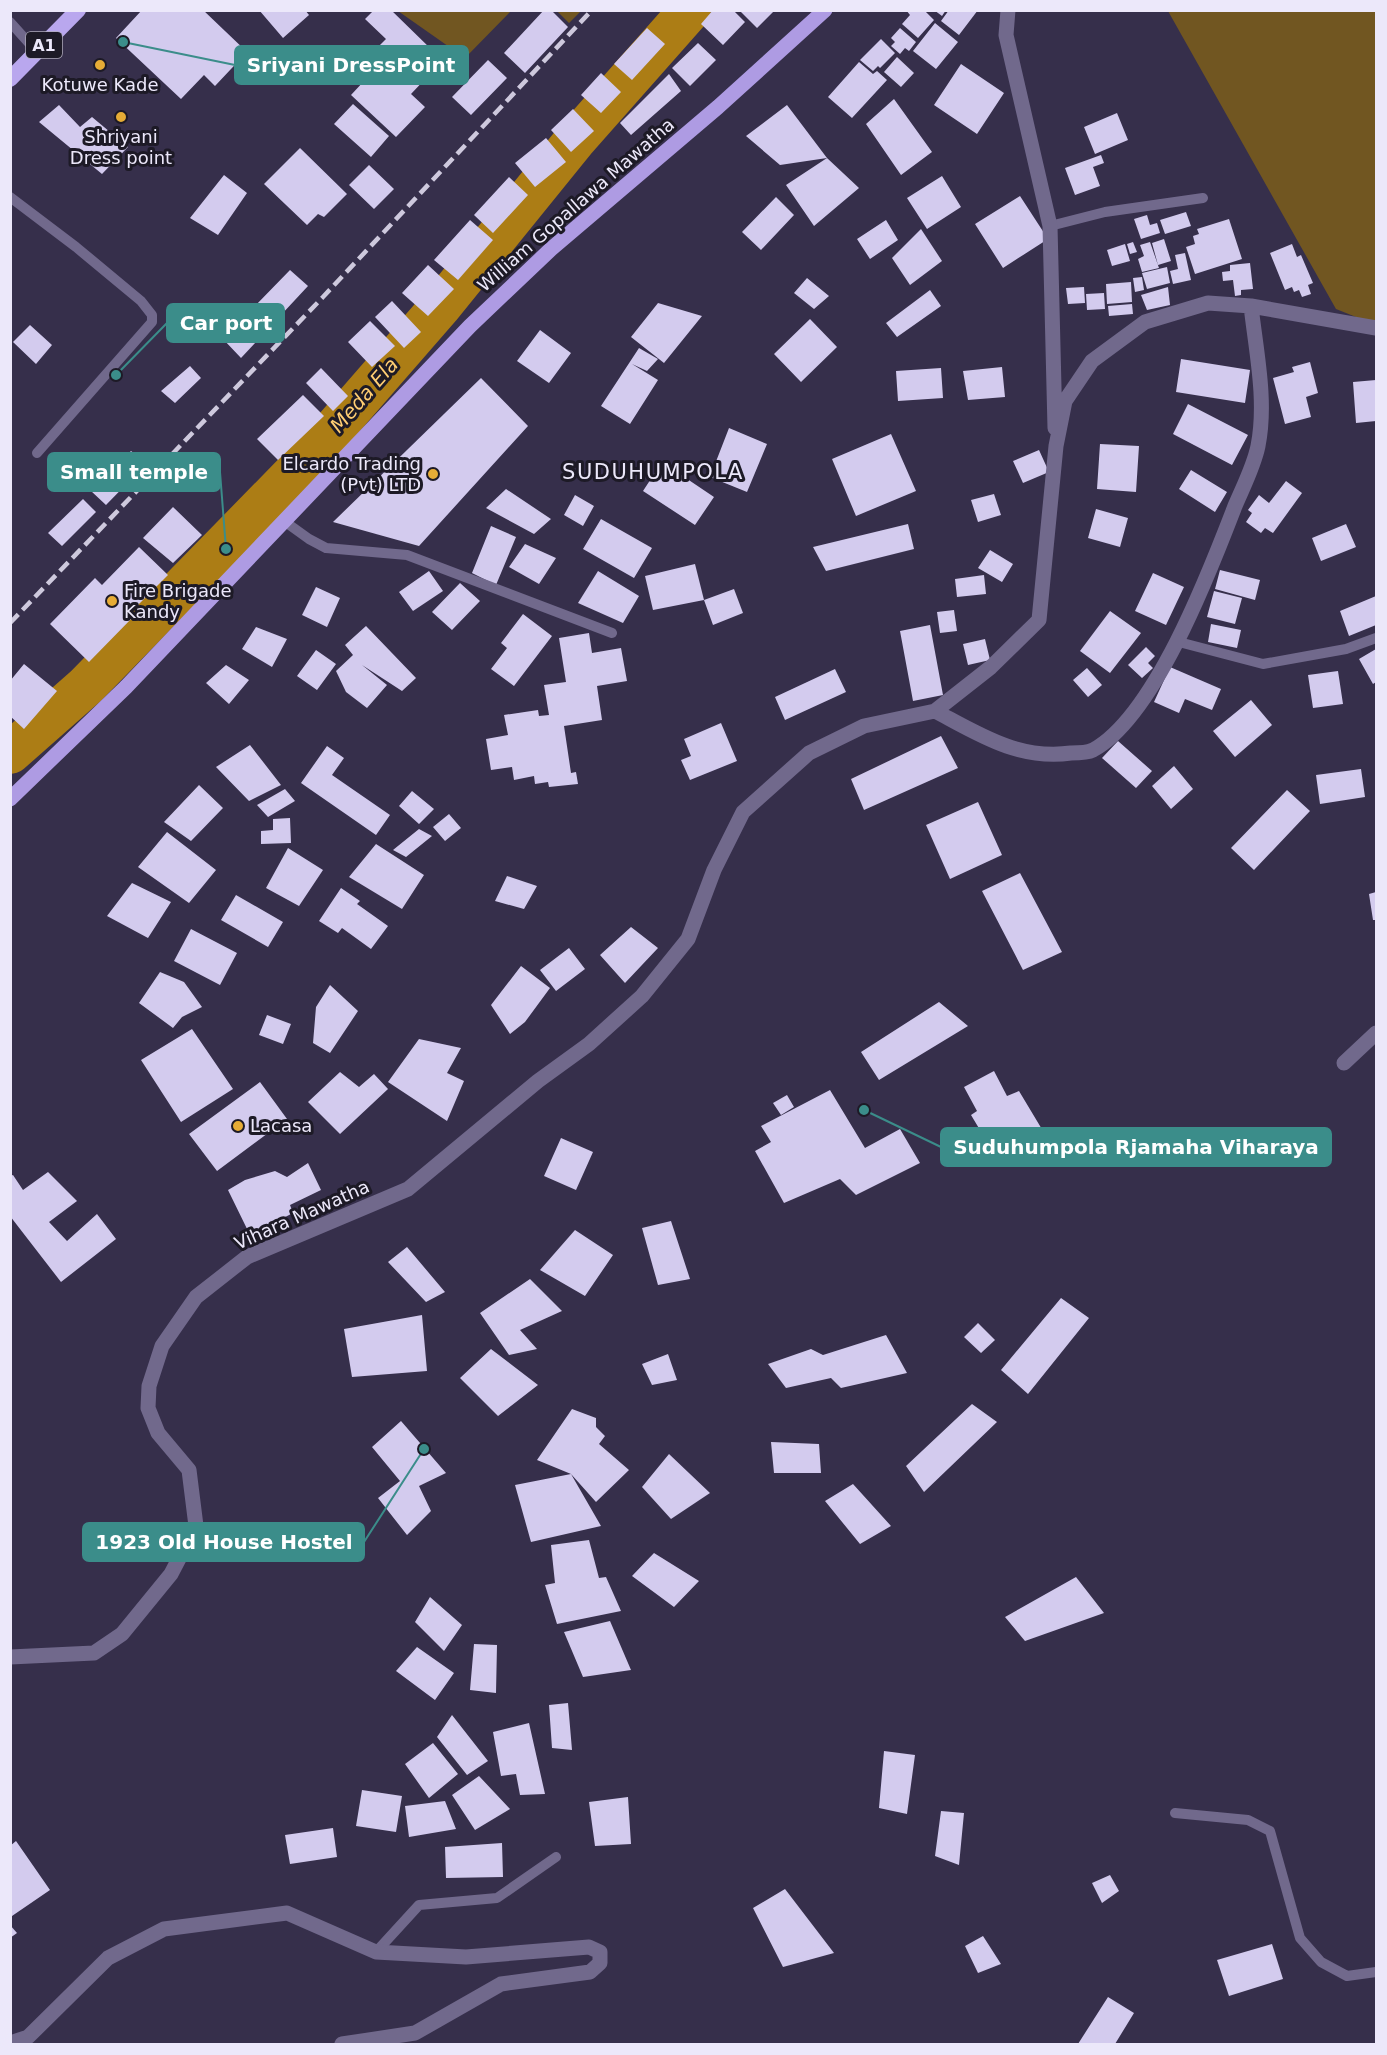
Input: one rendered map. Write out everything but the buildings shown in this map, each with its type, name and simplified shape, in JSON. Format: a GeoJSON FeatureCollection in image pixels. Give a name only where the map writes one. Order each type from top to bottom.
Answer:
{"type":"FeatureCollection","features":[{"type":"Feature","properties":{"kind":"highway","name":"A1"},"geometry":{"type":"LineString","coordinates":[[11,79],[78,10]]}},
{"type":"Feature","properties":{"kind":"main road","name":"William Gopallawa Mawatha"},"geometry":{"type":"LineString","coordinates":[[10,799],[126,687],[431,366],[550,249],[718,107],[825,10]]}},
{"type":"Feature","properties":{"kind":"street"},"geometry":{"type":"LineString","coordinates":[[1008,10],[1006,35],[1050,226],[1056,446]]}},
{"type":"Feature","properties":{"kind":"street"},"geometry":{"type":"LineString","coordinates":[[1251,306],[1261,399],[1258,447],[1218,551],[1157,680],[1127,722],[1092,751],[1049,756],[999,746],[935,711],[991,667],[1039,620],[1056,446],[1065,401],[1092,361],[1145,322],[1208,303],[1251,306],[1377,328]]}},
{"type":"Feature","properties":{"kind":"street","name":"Vihara Mawatha"},"geometry":{"type":"LineString","coordinates":[[10,1657],[94,1653],[122,1634],[171,1574],[196,1526],[189,1470],[158,1433],[148,1408],[149,1386],[162,1346],[196,1297],[247,1257],[408,1189],[538,1081],[589,1044],[642,996],[688,939],[714,870],[743,812],[808,753],[864,726],[935,711]]}},
{"type":"Feature","properties":{"kind":"street"},"geometry":{"type":"LineString","coordinates":[[1344,1063],[1377,1034]]}},
{"type":"Feature","properties":{"kind":"street"},"geometry":{"type":"LineString","coordinates":[[10,2043],[28,2037],[108,1958],[164,1929],[287,1913],[376,1952],[466,1957],[589,1947],[600,1952],[600,1964],[590,1972],[501,1984],[415,2033],[342,2044]]}},
{"type":"Feature","properties":{"kind":"lane"},"geometry":{"type":"LineString","coordinates":[[10,22],[37,52]]}},
{"type":"Feature","properties":{"kind":"lane"},"geometry":{"type":"LineString","coordinates":[[10,197],[75,247],[141,302],[152,315],[152,322],[38,453]]}},
{"type":"Feature","properties":{"kind":"lane"},"geometry":{"type":"LineString","coordinates":[[1050,226],[1105,212],[1203,198]]}},
{"type":"Feature","properties":{"kind":"lane"},"geometry":{"type":"LineString","coordinates":[[284,521],[326,548],[407,555],[612,633]]}},
{"type":"Feature","properties":{"kind":"lane"},"geometry":{"type":"LineString","coordinates":[[1175,641],[1263,664],[1346,649],[1377,638]]}},
{"type":"Feature","properties":{"kind":"lane"},"geometry":{"type":"LineString","coordinates":[[1175,1813],[1248,1820],[1270,1832],[1300,1938],[1321,1962],[1347,1976],[1377,1972]]}},
{"type":"Feature","properties":{"kind":"lane"},"geometry":{"type":"LineString","coordinates":[[376,1952],[419,1905],[497,1898],[556,1857]]}},
{"type":"Feature","properties":{"kind":"shaded area"},"geometry":{"type":"Polygon","coordinates":[[[511,10],[465,58],[398,11],[511,10]]]}},
{"type":"Feature","properties":{"kind":"shaded area"},"geometry":{"type":"Polygon","coordinates":[[[557,11],[581,11],[569,23],[557,11]]]}},
{"type":"Feature","properties":{"kind":"shaded area"},"geometry":{"type":"Polygon","coordinates":[[[1168,11],[1376,11],[1376,325],[1336,309],[1168,11]]]}},
{"type":"Feature","properties":{"kind":"waterway","name":"Meda Ela"},"geometry":{"type":"LineString","coordinates":[[10,753],[86,686],[306,461],[440,307],[576,139],[690,10]]}},
{"type":"Feature","properties":{"kind":"railway"},"geometry":{"type":"LineString","coordinates":[[10,623],[323,297],[592,10]]}},
{"type":"Feature","properties":{"kind":"place","name":"Sriyani DressPoint"},"geometry":{"type":"Point","coordinates":[123,42]}},
{"type":"Feature","properties":{"kind":"place","name":"Kotuwe Kade"},"geometry":{"type":"Point","coordinates":[100,65]}},
{"type":"Feature","properties":{"kind":"place","name":"Shriyani Dress point"},"geometry":{"type":"Point","coordinates":[121,117]}},
{"type":"Feature","properties":{"kind":"place","name":"Car port"},"geometry":{"type":"Point","coordinates":[116,375]}},
{"type":"Feature","properties":{"kind":"place","name":"Elcardo Trading (Pvt) LTD"},"geometry":{"type":"Point","coordinates":[433,474]}},
{"type":"Feature","properties":{"kind":"place","name":"Small temple"},"geometry":{"type":"Point","coordinates":[226,549]}},
{"type":"Feature","properties":{"kind":"place","name":"Fire Brigade Kandy"},"geometry":{"type":"Point","coordinates":[112,601]}},
{"type":"Feature","properties":{"kind":"place","name":"Suduhumpola Rjamaha Viharaya"},"geometry":{"type":"Point","coordinates":[864,1110]}},
{"type":"Feature","properties":{"kind":"place","name":"Lacasa"},"geometry":{"type":"Point","coordinates":[238,1126]}},
{"type":"Feature","properties":{"kind":"place","name":"1923 Old House Hostel"},"geometry":{"type":"Point","coordinates":[424,1449]}},
{"type":"Feature","properties":{"kind":"district","name":"SUDUHUMPOLA"},"geometry":{"type":"Point","coordinates":[653,472]}}]}
